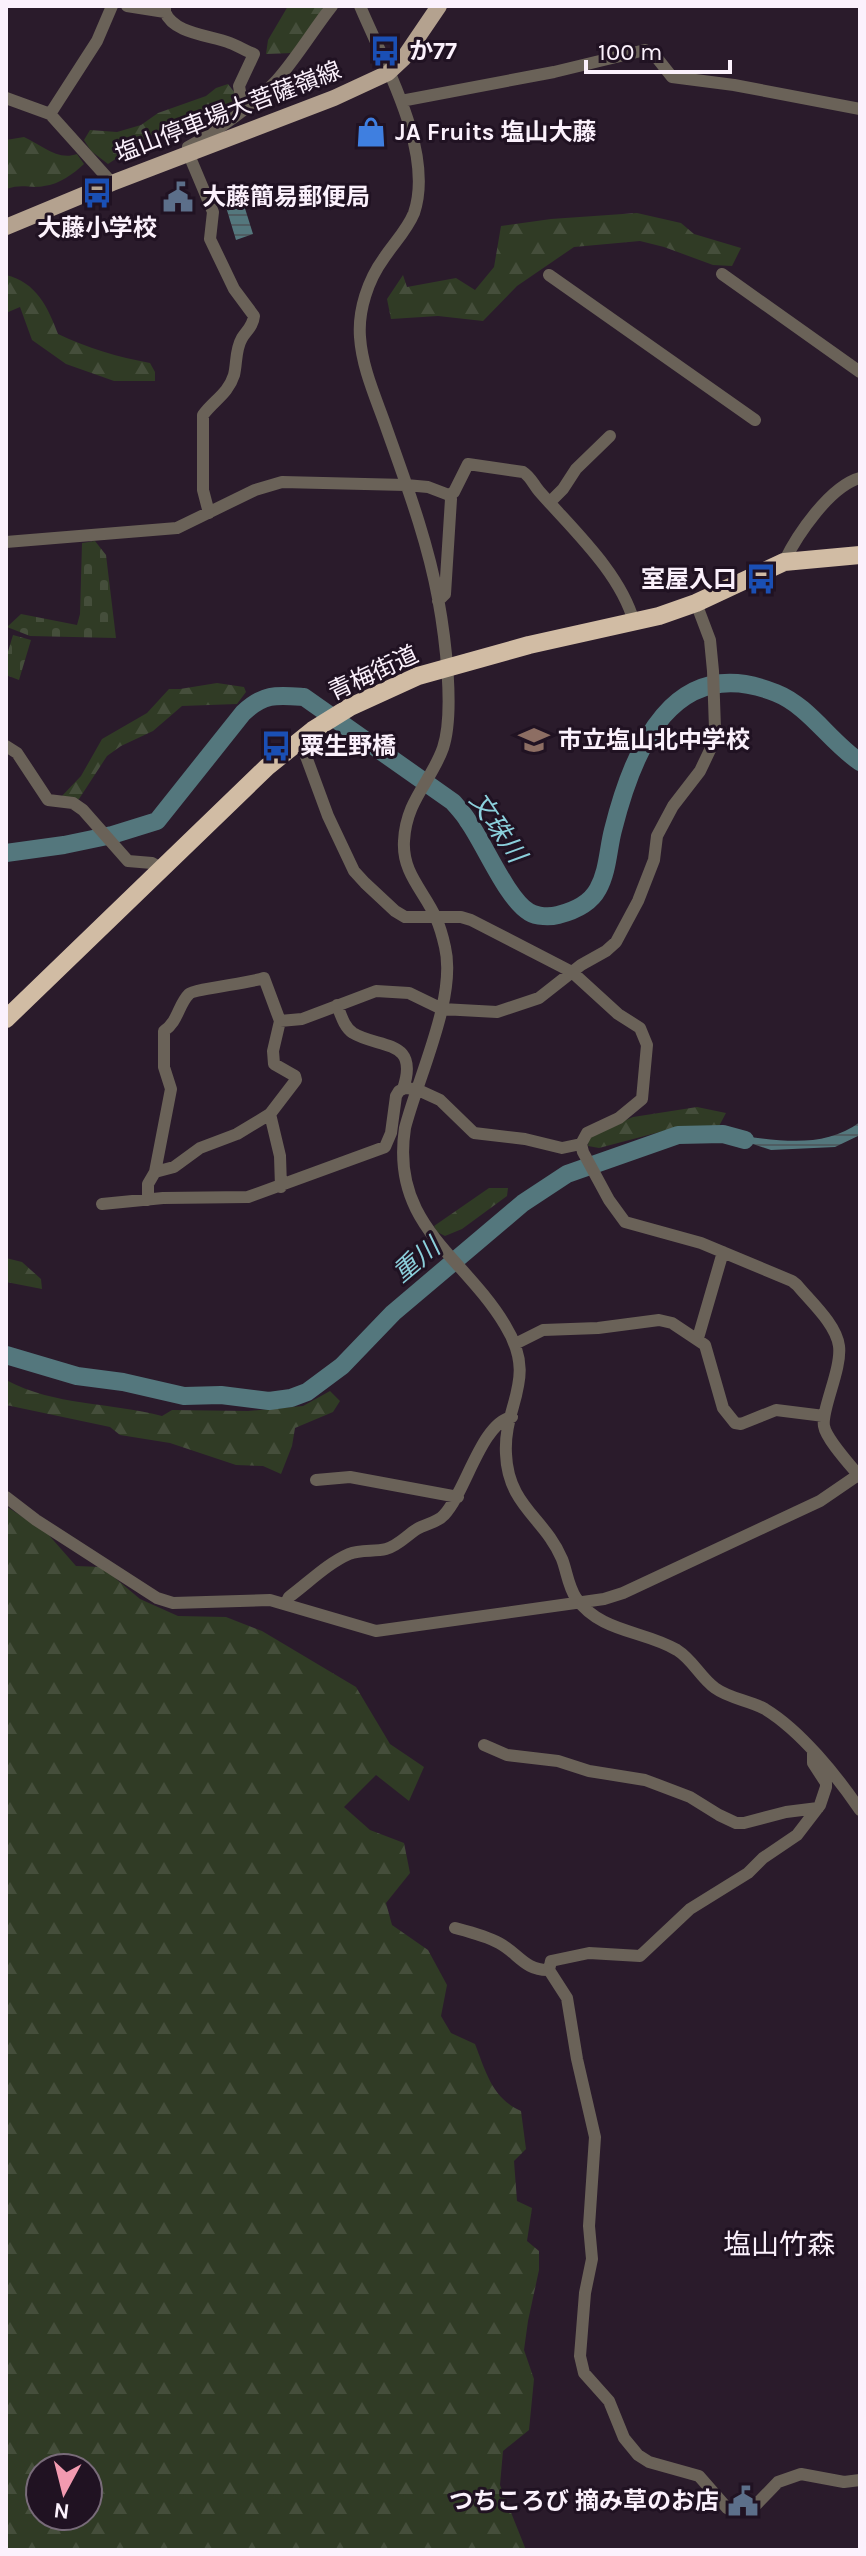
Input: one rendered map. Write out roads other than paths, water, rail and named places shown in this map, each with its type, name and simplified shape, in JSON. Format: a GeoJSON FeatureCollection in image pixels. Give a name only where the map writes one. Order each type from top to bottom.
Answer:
{"type":"FeatureCollection","features":[{"type":"Feature","properties":{"kind":"highway","name":"青梅街道"},"geometry":{"type":"LineString","coordinates":[[6,1019],[267,767],[306,735],[350,707],[446,667],[634,622],[696,603],[784,562],[860,555]]}},
{"type":"Feature","properties":{"kind":"main road","name":"塩山停車場大菩薩嶺線"},"geometry":{"type":"LineString","coordinates":[[6,227],[334,98],[388,73],[403,59],[439,6]]}},
{"type":"Feature","properties":{"kind":"street"},"geometry":{"type":"LineString","coordinates":[[50,114],[97,41],[112,6]]}},
{"type":"Feature","properties":{"kind":"street"},"geometry":{"type":"LineString","coordinates":[[127,6],[165,9],[168,20],[187,30],[254,54],[239,86],[243,108]]}},
{"type":"Feature","properties":{"kind":"street"},"geometry":{"type":"LineString","coordinates":[[209,513],[203,490],[203,415],[209,406],[224,396],[233,376],[241,339],[254,322],[254,316],[234,289],[210,239],[213,212],[188,147],[209,135],[275,82],[332,6]]}},
{"type":"Feature","properties":{"kind":"street"},"geometry":{"type":"LineString","coordinates":[[102,1204],[239,1199],[281,1187],[385,1147],[391,1133],[396,1096],[409,1089],[442,1009],[448,972],[446,949],[436,918],[413,882],[404,846],[405,830],[416,796],[445,744],[448,727],[446,667],[438,601],[430,556],[368,377],[359,336],[365,293],[382,260],[414,212],[418,188],[415,151],[401,101],[360,6]]}},
{"type":"Feature","properties":{"kind":"street"},"geometry":{"type":"LineString","coordinates":[[401,101],[554,72],[645,50],[653,53],[672,77],[734,85],[860,109]]}},
{"type":"Feature","properties":{"kind":"street"},"geometry":{"type":"LineString","coordinates":[[6,98],[50,114],[112,183]]}},
{"type":"Feature","properties":{"kind":"street"},"geometry":{"type":"LineString","coordinates":[[722,274],[860,372]]}},
{"type":"Feature","properties":{"kind":"street"},"geometry":{"type":"LineString","coordinates":[[549,275],[755,420]]}},
{"type":"Feature","properties":{"kind":"street"},"geometry":{"type":"LineString","coordinates":[[550,502],[576,469],[610,436]]}},
{"type":"Feature","properties":{"kind":"street"},"geometry":{"type":"LineString","coordinates":[[449,495],[454,492],[468,464],[523,472],[622,591],[634,622]]}},
{"type":"Feature","properties":{"kind":"street"},"geometry":{"type":"LineString","coordinates":[[784,562],[816,513],[843,485],[860,478]]}},
{"type":"Feature","properties":{"kind":"street"},"geometry":{"type":"LineString","coordinates":[[6,542],[177,528],[255,490],[282,482],[406,485],[428,487],[449,495]]}},
{"type":"Feature","properties":{"kind":"street"},"geometry":{"type":"LineString","coordinates":[[438,601],[445,594],[449,495]]}},
{"type":"Feature","properties":{"kind":"street"},"geometry":{"type":"LineString","coordinates":[[280,1021],[302,1019],[376,991],[399,991],[442,1009],[497,1012],[539,998],[616,942],[638,901],[654,860],[657,836],[673,806],[700,771],[710,750],[715,719],[713,671],[710,640],[696,603]]}},
{"type":"Feature","properties":{"kind":"street"},"geometry":{"type":"LineString","coordinates":[[6,1497],[36,1520],[165,1601],[270,1600],[376,1631],[623,1593],[820,1501],[859,1476],[824,1429],[824,1416],[832,1394],[839,1354],[834,1331],[792,1281],[701,1243],[625,1222],[609,1200],[582,1148],[587,1133],[619,1118],[642,1099],[647,1045],[640,1028],[618,1014],[572,972],[471,920],[461,917],[415,919],[395,911],[354,871],[328,816],[306,735]]}},
{"type":"Feature","properties":{"kind":"street"},"geometry":{"type":"LineString","coordinates":[[6,746],[17,753],[48,800],[73,803],[97,824],[128,861],[152,863],[161,868]]}},
{"type":"Feature","properties":{"kind":"street"},"geometry":{"type":"LineString","coordinates":[[148,1200],[148,1184],[155,1172],[171,1089],[164,1067],[164,1031],[176,1020],[187,996],[195,990],[227,987],[264,978],[280,1021],[273,1051],[274,1064],[295,1076],[296,1080],[270,1114],[237,1134],[200,1148],[174,1167],[155,1172]]}},
{"type":"Feature","properties":{"kind":"street"},"geometry":{"type":"LineString","coordinates":[[337,1005],[347,1028],[355,1035],[398,1050],[407,1065],[409,1089],[403,1166],[411,1199],[440,1247],[495,1310],[515,1344],[520,1383],[506,1452],[511,1483],[517,1497],[557,1549],[575,1596],[606,1625],[679,1651],[715,1688],[768,1711],[831,1770],[860,1810]]}},
{"type":"Feature","properties":{"kind":"street"},"geometry":{"type":"LineString","coordinates":[[409,1089],[440,1100],[474,1133],[525,1139],[562,1148],[582,1148]]}},
{"type":"Feature","properties":{"kind":"street"},"geometry":{"type":"LineString","coordinates":[[270,1114],[280,1156],[281,1187]]}},
{"type":"Feature","properties":{"kind":"street"},"geometry":{"type":"LineString","coordinates":[[698,1338],[723,1252]]}},
{"type":"Feature","properties":{"kind":"street"},"geometry":{"type":"LineString","coordinates":[[515,1344],[543,1330],[621,1326],[659,1320],[672,1323],[698,1338],[708,1351],[723,1408],[735,1423],[741,1424],[776,1410],[824,1416]]}},
{"type":"Feature","properties":{"kind":"street"},"geometry":{"type":"LineString","coordinates":[[286,1603],[289,1597],[342,1558],[357,1552],[395,1546],[417,1529],[442,1518],[458,1497],[483,1444],[496,1425],[512,1417]]}},
{"type":"Feature","properties":{"kind":"street"},"geometry":{"type":"LineString","coordinates":[[316,1480],[350,1477],[458,1497]]}},
{"type":"Feature","properties":{"kind":"street"},"geometry":{"type":"LineString","coordinates":[[484,1745],[507,1755],[558,1761],[589,1771],[645,1780],[690,1797],[736,1823],[818,1808]]}},
{"type":"Feature","properties":{"kind":"street"},"geometry":{"type":"LineString","coordinates":[[813,1753],[813,1763],[826,1783],[818,1808],[797,1835],[763,1858],[748,1873],[690,1909],[646,1953],[632,1956],[589,1953],[551,1961],[549,1970],[567,1998],[595,2137],[589,2226],[592,2259],[585,2293],[580,2356],[584,2373],[609,2401],[624,2438],[638,2455],[649,2462],[699,2476],[734,2512],[751,2510],[778,2482],[801,2474],[844,2482],[860,2480]]}},
{"type":"Feature","properties":{"kind":"street"},"geometry":{"type":"LineString","coordinates":[[455,1928],[510,1949],[521,1963],[529,1967],[538,1971],[549,1970]]}},
{"type":"Feature","properties":{"kind":"waterway","name":"文珠川"},"geometry":{"type":"LineString","coordinates":[[6,853],[112,835],[157,821],[243,713],[264,699],[278,696],[304,697],[453,802],[465,816],[512,895],[529,912],[544,916],[576,909],[595,894],[604,875],[613,830],[632,769],[646,740],[663,716],[684,697],[710,685],[740,684],[776,693],[799,706],[860,762]]}},
{"type":"Feature","properties":{"kind":"waterway","name":"重川"},"geometry":{"type":"LineString","coordinates":[[6,1355],[77,1376],[123,1382],[184,1396],[221,1395],[269,1401],[291,1398],[307,1392],[342,1366],[393,1313],[523,1203],[567,1174],[678,1135],[723,1134],[745,1140]]}},
{"type":"Feature","properties":{"kind":"place","name":"か77"},"geometry":{"type":"Point","coordinates":[385,51]}},
{"type":"Feature","properties":{"kind":"place","name":"JA Fruits 塩山大藤"},"geometry":{"type":"Point","coordinates":[371,132]}},
{"type":"Feature","properties":{"kind":"place","name":"大藤小学校"},"geometry":{"type":"Point","coordinates":[97,193]}},
{"type":"Feature","properties":{"kind":"place","name":"大藤簡易郵便局"},"geometry":{"type":"Point","coordinates":[178,197]}},
{"type":"Feature","properties":{"kind":"place","name":"室屋入口"},"geometry":{"type":"Point","coordinates":[761,579]}},
{"type":"Feature","properties":{"kind":"place","name":"市立塩山北中学校"},"geometry":{"type":"Point","coordinates":[534,740]}},
{"type":"Feature","properties":{"kind":"place","name":"粟生野橋"},"geometry":{"type":"Point","coordinates":[276,746]}},
{"type":"Feature","properties":{"kind":"place","name":"つちころび 摘み草のお店"},"geometry":{"type":"Point","coordinates":[743,2501]}},
{"type":"Feature","properties":{"kind":"district","name":"塩山竹森"},"geometry":{"type":"Point","coordinates":[779,2244]}}]}
